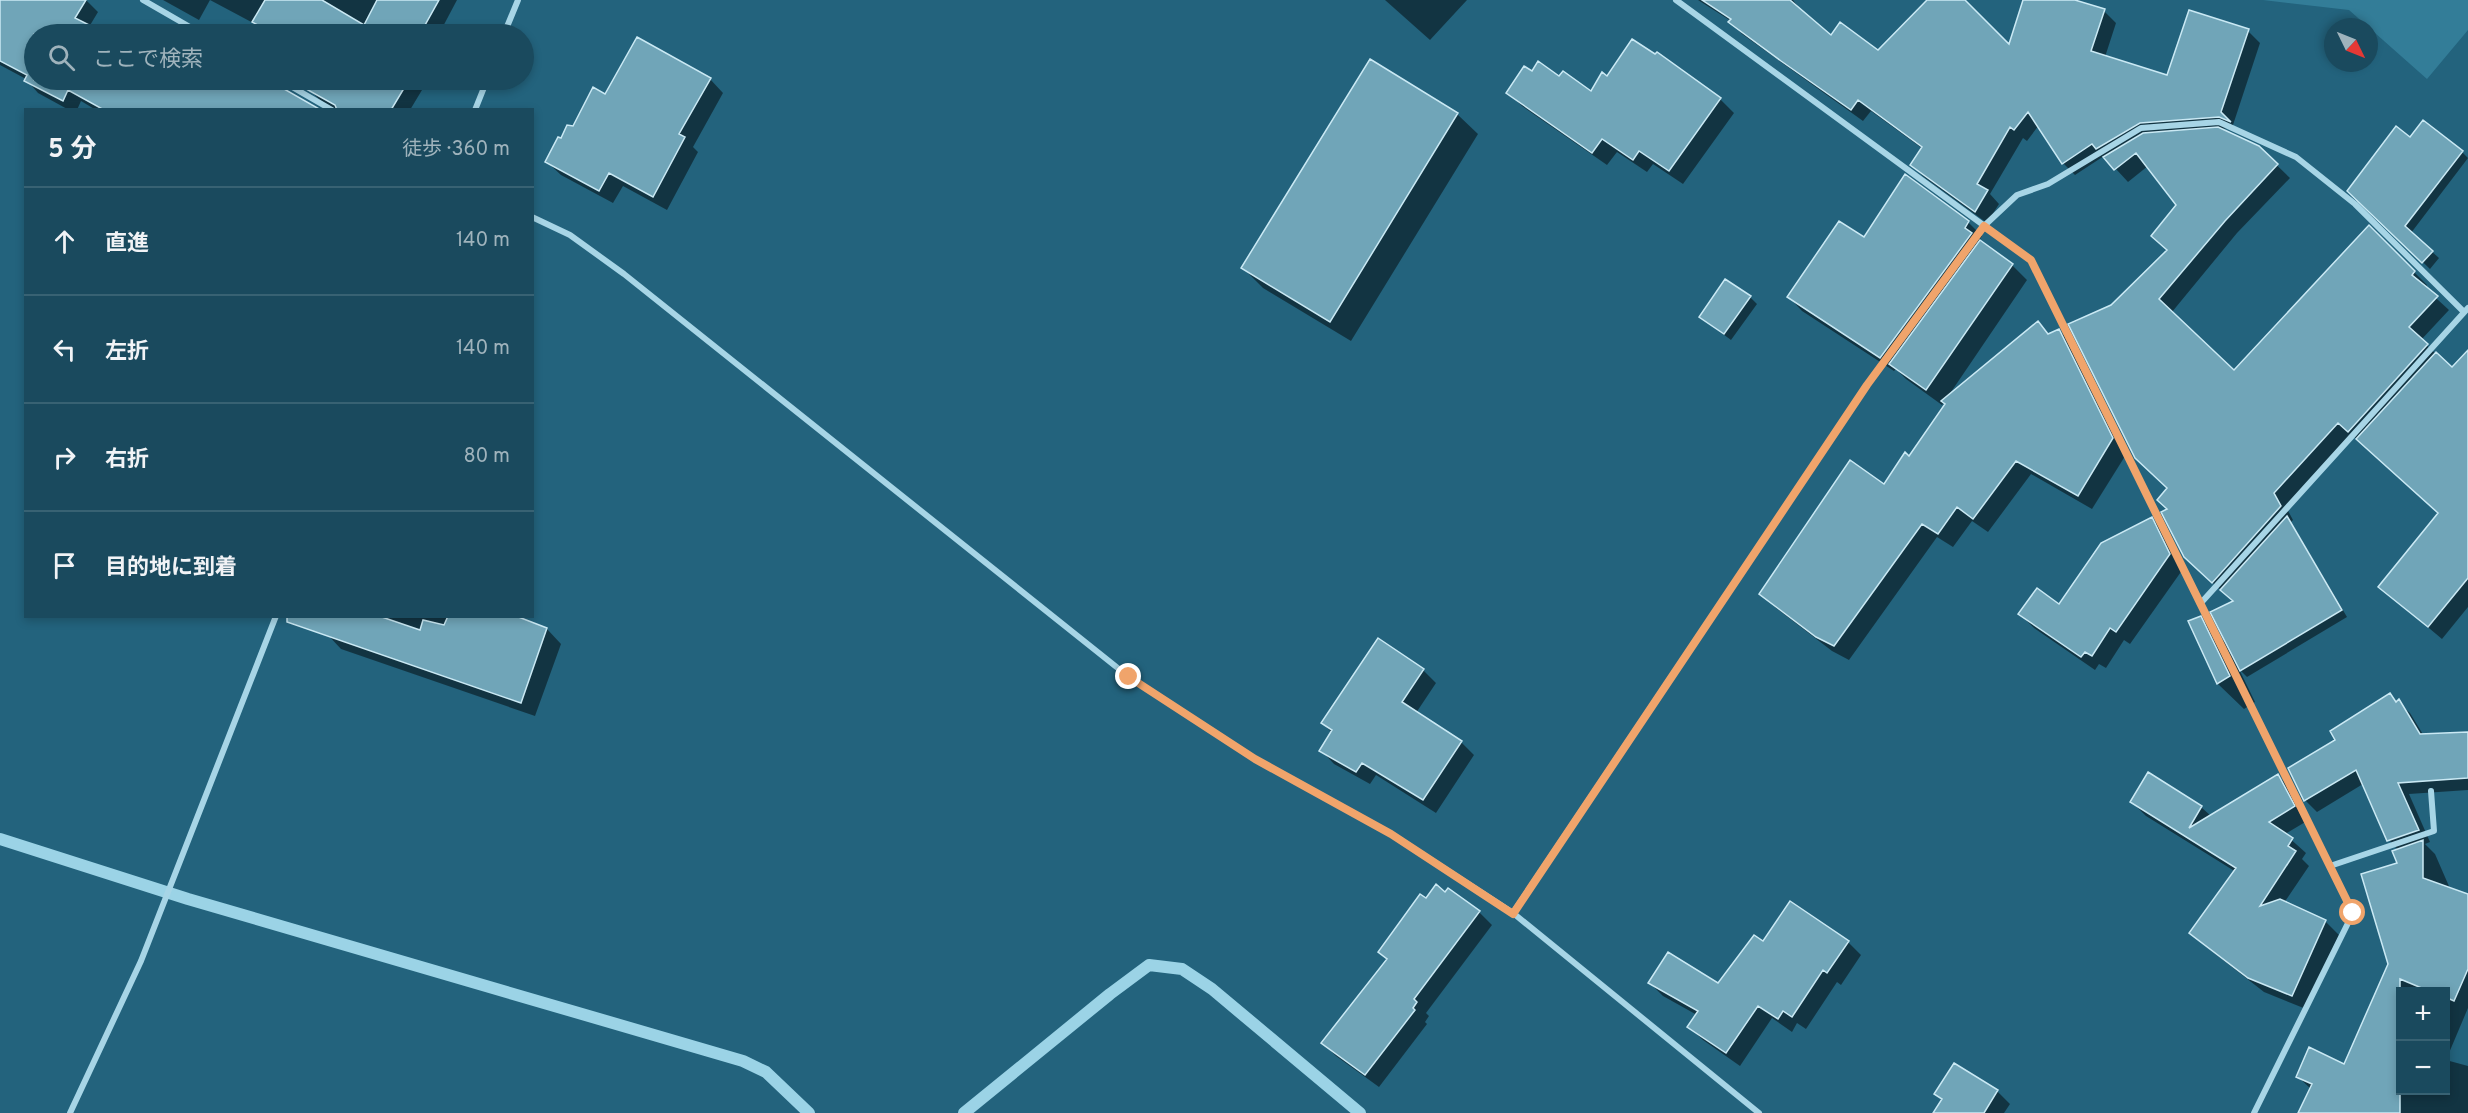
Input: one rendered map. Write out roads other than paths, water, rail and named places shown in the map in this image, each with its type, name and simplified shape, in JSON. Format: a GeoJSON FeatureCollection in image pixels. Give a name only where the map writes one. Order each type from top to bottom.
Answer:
{"type":"FeatureCollection","features":[{"type":"Feature","properties":{"kind":"street"},"geometry":{"type":"LineString","coordinates":[[143,0],[185,24]]}},
{"type":"Feature","properties":{"kind":"street"},"geometry":{"type":"LineString","coordinates":[[508,24],[518,0]]}},
{"type":"Feature","properties":{"kind":"street"},"geometry":{"type":"LineString","coordinates":[[1676,0],[2031,260],[2353,913],[2254,1113]]}},
{"type":"Feature","properties":{"kind":"street"},"geometry":{"type":"LineString","coordinates":[[297,90],[329,108]]}},
{"type":"Feature","properties":{"kind":"street"},"geometry":{"type":"LineString","coordinates":[[476,108],[482,90]]}},
{"type":"Feature","properties":{"kind":"street"},"geometry":{"type":"LineString","coordinates":[[1513,914],[1867,385],[1984,226],[2017,195],[2048,184],[2141,128],[2219,122],[2296,157],[2355,204],[2466,310],[2200,604]]}},
{"type":"Feature","properties":{"kind":"street"},"geometry":{"type":"LineString","coordinates":[[534,218],[570,235],[624,274],[1129,677],[1255,759],[1391,834],[1513,914],[1759,1113]]}},
{"type":"Feature","properties":{"kind":"street"},"geometry":{"type":"LineString","coordinates":[[70,1113],[141,961],[275,618]]}},
{"type":"Feature","properties":{"kind":"street"},"geometry":{"type":"LineString","coordinates":[[2330,866],[2434,831],[2431,791]]}},
{"type":"Feature","properties":{"kind":"waterway"},"geometry":{"type":"LineString","coordinates":[[0,839],[188,899],[743,1061],[766,1072],[809,1113]]}},
{"type":"Feature","properties":{"kind":"waterway"},"geometry":{"type":"LineString","coordinates":[[964,1113],[1149,965],[1182,969],[1212,989],[1360,1113]]}}]}
